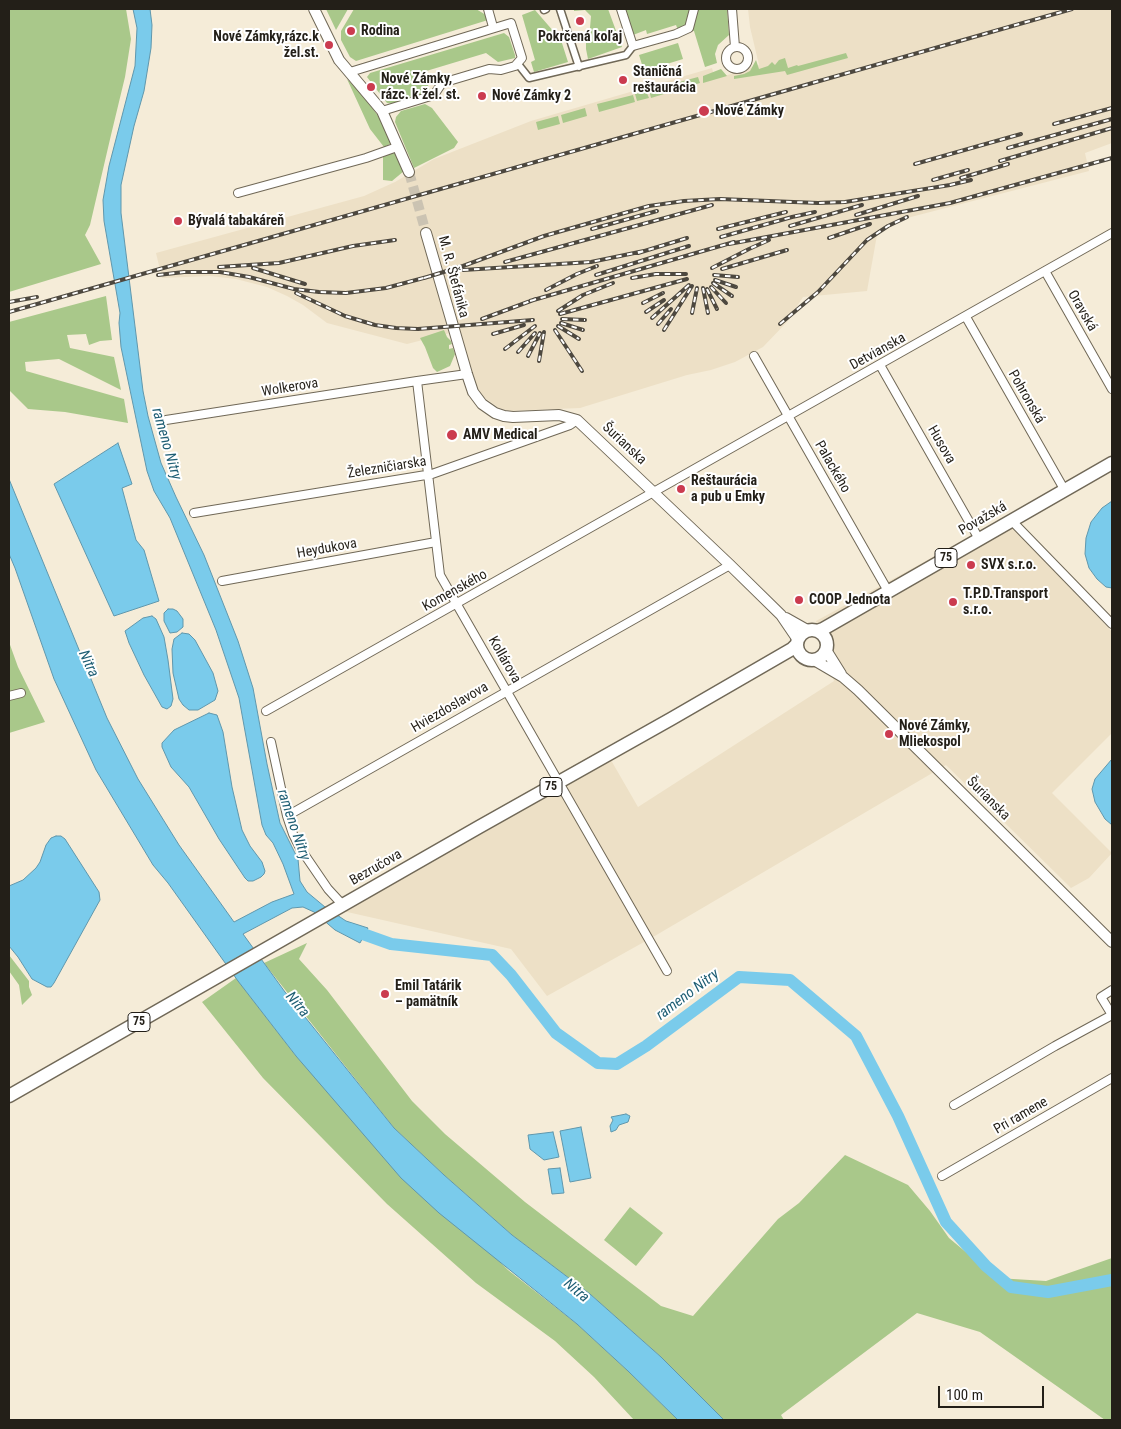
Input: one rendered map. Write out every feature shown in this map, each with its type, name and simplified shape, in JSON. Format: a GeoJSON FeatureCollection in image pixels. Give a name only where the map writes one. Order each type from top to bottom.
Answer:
{"type":"FeatureCollection","features":[{"type":"Feature","properties":{"kind":"main road","name":"Považská"},"geometry":{"type":"LineString","coordinates":[[813,631],[823,629],[888,591],[957,556],[979,538],[1112,463]]}},
{"type":"Feature","properties":{"kind":"main road","name":"Považská"},"geometry":{"type":"LineString","coordinates":[[826,647],[837,630],[870,602]]}},
{"type":"Feature","properties":{"kind":"main road","name":"Bezručova"},"geometry":{"type":"LineString","coordinates":[[9,1096],[316,921],[339,905],[560,782],[792,649],[802,634],[813,631]]}},
{"type":"Feature","properties":{"kind":"main road"},"geometry":{"type":"LineString","coordinates":[[813,631],[824,636],[826,647]]}},
{"type":"Feature","properties":{"kind":"main road"},"geometry":{"type":"LineString","coordinates":[[798,642],[799,652],[809,659]]}},
{"type":"Feature","properties":{"kind":"main road","name":"Bezručova"},"geometry":{"type":"LineString","coordinates":[[759,668],[821,657],[826,647]]}},
{"type":"Feature","properties":{"kind":"street"},"geometry":{"type":"LineString","coordinates":[[314,9],[333,49],[382,110],[409,172]]}},
{"type":"Feature","properties":{"kind":"street"},"geometry":{"type":"LineString","coordinates":[[488,9],[493,27]]}},
{"type":"Feature","properties":{"kind":"street"},"geometry":{"type":"LineString","coordinates":[[560,9],[578,67]]}},
{"type":"Feature","properties":{"kind":"street"},"geometry":{"type":"LineString","coordinates":[[621,9],[633,46]]}},
{"type":"Feature","properties":{"kind":"street"},"geometry":{"type":"LineString","coordinates":[[518,64],[529,78],[626,55],[633,46],[676,34],[689,28],[694,9]]}},
{"type":"Feature","properties":{"kind":"street"},"geometry":{"type":"LineString","coordinates":[[732,9],[735,48]]}},
{"type":"Feature","properties":{"kind":"street"},"geometry":{"type":"LineString","coordinates":[[350,72],[511,23],[522,58],[518,64],[501,70],[489,69],[442,83],[434,95],[382,110]]}},
{"type":"Feature","properties":{"kind":"street"},"geometry":{"type":"LineString","coordinates":[[238,192],[365,160],[397,146]]}},
{"type":"Feature","properties":{"kind":"street","name":"M. R. Štefánika"},"geometry":{"type":"LineString","coordinates":[[426,233],[467,374]]}},
{"type":"Feature","properties":{"kind":"street","name":"Detvianska"},"geometry":{"type":"LineString","coordinates":[[655,492],[1112,233]]}},
{"type":"Feature","properties":{"kind":"street","name":"Oravská"},"geometry":{"type":"LineString","coordinates":[[1045,271],[1112,389]]}},
{"type":"Feature","properties":{"kind":"street","name":"Pohronská"},"geometry":{"type":"LineString","coordinates":[[966,317],[1064,489]]}},
{"type":"Feature","properties":{"kind":"street","name":"Palackého"},"geometry":{"type":"LineString","coordinates":[[754,356],[888,591]]}},
{"type":"Feature","properties":{"kind":"street","name":"Husova"},"geometry":{"type":"LineString","coordinates":[[880,364],[979,538]]}},
{"type":"Feature","properties":{"kind":"street"},"geometry":{"type":"LineString","coordinates":[[417,381],[467,374],[478,400],[486,408],[498,415],[513,417],[559,415],[576,420]]}},
{"type":"Feature","properties":{"kind":"street","name":"Wolkerova"},"geometry":{"type":"LineString","coordinates":[[166,420],[417,381]]}},
{"type":"Feature","properties":{"kind":"street","name":"Kollárova"},"geometry":{"type":"LineString","coordinates":[[417,381],[440,575],[668,971]]}},
{"type":"Feature","properties":{"kind":"street","name":"Železničiarska"},"geometry":{"type":"LineString","coordinates":[[194,513],[432,474],[570,425],[576,420]]}},
{"type":"Feature","properties":{"kind":"street","name":"Šurianska"},"geometry":{"type":"LineString","coordinates":[[576,420],[655,492],[781,615],[798,642]]}},
{"type":"Feature","properties":{"kind":"street","name":"Komenského"},"geometry":{"type":"LineString","coordinates":[[266,711],[655,492]]}},
{"type":"Feature","properties":{"kind":"street"},"geometry":{"type":"LineString","coordinates":[[1011,520],[1112,624]]}},
{"type":"Feature","properties":{"kind":"street","name":"Heydukova"},"geometry":{"type":"LineString","coordinates":[[222,581],[436,542]]}},
{"type":"Feature","properties":{"kind":"street","name":"Hviezdoslavova"},"geometry":{"type":"LineString","coordinates":[[287,816],[730,565]]}},
{"type":"Feature","properties":{"kind":"street","name":"Šurianska"},"geometry":{"type":"LineString","coordinates":[[781,615],[813,631]]}},
{"type":"Feature","properties":{"kind":"street","name":"Šurianska"},"geometry":{"type":"LineString","coordinates":[[826,647],[843,677],[1112,942]]}},
{"type":"Feature","properties":{"kind":"street","name":"Šurianska"},"geometry":{"type":"LineString","coordinates":[[809,659],[843,677]]}},
{"type":"Feature","properties":{"kind":"street"},"geometry":{"type":"LineString","coordinates":[[9,696],[21,693]]}},
{"type":"Feature","properties":{"kind":"street"},"geometry":{"type":"LineString","coordinates":[[271,742],[287,816],[293,834],[300,848],[339,905]]}},
{"type":"Feature","properties":{"kind":"street"},"geometry":{"type":"LineString","coordinates":[[954,1105],[1112,1015],[1101,997],[1112,990]]}},
{"type":"Feature","properties":{"kind":"street","name":"Pri ramene"},"geometry":{"type":"LineString","coordinates":[[942,1176],[1112,1078]]}},
{"type":"Feature","properties":{"kind":"shaded area"},"geometry":{"type":"Polygon","coordinates":[[[748,9],[1112,9],[1112,143],[1085,153],[1089,171],[903,219],[877,235],[867,291],[803,297],[787,322],[763,347],[735,362],[580,408],[509,411],[499,408],[482,396],[471,374],[458,331],[407,344],[327,323],[303,305],[267,287],[236,279],[210,276],[162,278],[156,253],[364,196],[395,182],[434,159],[531,121],[712,68],[715,79],[759,65],[750,27],[748,9]]]}},
{"type":"Feature","properties":{"kind":"shaded area"},"geometry":{"type":"Polygon","coordinates":[[[999,521],[1011,525],[1112,632],[1112,733],[1052,793],[1112,853],[1089,878],[1071,888],[946,765],[653,937],[547,996],[511,949],[325,907],[604,748],[638,807],[834,681],[816,621],[999,521]]]}},
{"type":"Feature","properties":{"kind":"green space"},"geometry":{"type":"Polygon","coordinates":[[[9,9],[126,9],[131,39],[125,77],[90,225],[85,235],[101,264],[9,292],[9,9]]]}},
{"type":"Feature","properties":{"kind":"green space"},"geometry":{"type":"Polygon","coordinates":[[[326,9],[348,9],[336,30],[326,9]]]}},
{"type":"Feature","properties":{"kind":"green space"},"geometry":{"type":"Polygon","coordinates":[[[354,9],[476,9],[486,15],[488,20],[356,61],[350,57],[341,40],[341,31],[354,9]]]}},
{"type":"Feature","properties":{"kind":"green space"},"geometry":{"type":"Polygon","coordinates":[[[574,9],[608,9],[622,47],[588,59],[586,31],[590,28],[591,16],[585,10],[574,11],[574,9]]]}},
{"type":"Feature","properties":{"kind":"green space"},"geometry":{"type":"Polygon","coordinates":[[[625,9],[727,9],[729,35],[718,45],[715,54],[717,63],[705,67],[694,31],[678,30],[676,25],[647,34],[646,30],[633,35],[625,9]]]}},
{"type":"Feature","properties":{"kind":"green space"},"geometry":{"type":"Polygon","coordinates":[[[535,10],[561,40],[568,62],[534,72],[531,62],[535,60],[522,15],[535,10]]]}},
{"type":"Feature","properties":{"kind":"green space"},"geometry":{"type":"Polygon","coordinates":[[[504,33],[509,37],[515,58],[498,62],[486,53],[423,72],[431,93],[395,104],[387,103],[367,77],[370,73],[504,33]]]}},
{"type":"Feature","properties":{"kind":"green space"},"geometry":{"type":"Polygon","coordinates":[[[678,43],[683,59],[644,71],[639,55],[678,43]]]}},
{"type":"Feature","properties":{"kind":"green space"},"geometry":{"type":"Polygon","coordinates":[[[846,53],[848,58],[787,75],[785,71],[734,79],[734,76],[750,71],[756,60],[759,69],[768,66],[772,62],[775,65],[779,60],[785,58],[788,68],[846,53]]]}},
{"type":"Feature","properties":{"kind":"green space"},"geometry":{"type":"Polygon","coordinates":[[[721,69],[727,76],[703,83],[703,76],[721,69]]]}},
{"type":"Feature","properties":{"kind":"green space"},"geometry":{"type":"Polygon","coordinates":[[[698,77],[700,83],[651,98],[649,90],[698,77]]]}},
{"type":"Feature","properties":{"kind":"green space"},"geometry":{"type":"Polygon","coordinates":[[[347,79],[362,94],[381,120],[391,141],[390,144],[384,147],[370,129],[347,79]]]}},
{"type":"Feature","properties":{"kind":"green space"},"geometry":{"type":"Polygon","coordinates":[[[646,91],[649,98],[637,101],[635,94],[646,91]]]}},
{"type":"Feature","properties":{"kind":"green space"},"geometry":{"type":"Polygon","coordinates":[[[633,95],[635,102],[599,112],[597,104],[633,95]]]}},
{"type":"Feature","properties":{"kind":"green space"},"geometry":{"type":"Polygon","coordinates":[[[425,104],[432,108],[458,142],[454,148],[414,168],[395,122],[396,117],[401,111],[425,104]]]}},
{"type":"Feature","properties":{"kind":"green space"},"geometry":{"type":"Polygon","coordinates":[[[585,108],[587,116],[563,123],[561,115],[585,108]]]}},
{"type":"Feature","properties":{"kind":"green space"},"geometry":{"type":"Polygon","coordinates":[[[558,116],[560,124],[538,130],[536,122],[558,116]]]}},
{"type":"Feature","properties":{"kind":"green space"},"geometry":{"type":"Polygon","coordinates":[[[392,152],[397,154],[404,171],[392,181],[383,180],[383,157],[392,152]]]}},
{"type":"Feature","properties":{"kind":"green space"},"geometry":{"type":"Polygon","coordinates":[[[106,296],[112,340],[100,341],[89,345],[86,334],[67,335],[70,348],[114,357],[121,390],[59,359],[25,362],[26,371],[124,399],[128,423],[65,412],[28,409],[9,390],[9,322],[106,296]]]}},
{"type":"Feature","properties":{"kind":"green space"},"geometry":{"type":"Polygon","coordinates":[[[444,330],[452,344],[449,345],[449,349],[453,348],[455,354],[450,366],[437,372],[433,368],[420,338],[444,330]]]}},
{"type":"Feature","properties":{"kind":"green space"},"geometry":{"type":"Polygon","coordinates":[[[9,642],[18,667],[45,722],[9,733],[9,642]]]}},
{"type":"Feature","properties":{"kind":"green space"},"geometry":{"type":"Polygon","coordinates":[[[307,943],[299,959],[327,990],[412,1101],[445,1134],[525,1202],[661,1306],[693,1316],[778,1219],[799,1203],[845,1155],[908,1185],[949,1238],[997,1278],[1046,1281],[1112,1258],[1112,1420],[1105,1420],[980,1332],[917,1313],[781,1415],[784,1420],[724,1420],[661,1357],[590,1294],[512,1235],[394,1128],[264,963],[307,943]]]}},
{"type":"Feature","properties":{"kind":"green space"},"geometry":{"type":"Polygon","coordinates":[[[9,955],[29,981],[32,995],[22,1005],[19,985],[9,971],[9,955]]]}},
{"type":"Feature","properties":{"kind":"green space"},"geometry":{"type":"Polygon","coordinates":[[[236,978],[296,1056],[508,1270],[577,1324],[678,1420],[634,1420],[594,1377],[555,1341],[476,1283],[387,1204],[263,1078],[202,1002],[236,978]]]}},
{"type":"Feature","properties":{"kind":"green space"},"geometry":{"type":"Polygon","coordinates":[[[630,1207],[663,1233],[636,1266],[604,1240],[630,1207]]]}},
{"type":"Feature","properties":{"kind":"water","name":"Nitra"},"geometry":{"type":"Polygon","coordinates":[[[133,9],[150,9],[152,25],[151,48],[144,91],[121,185],[121,213],[143,391],[148,416],[161,463],[204,555],[238,641],[253,688],[280,823],[298,859],[300,881],[307,892],[325,907],[346,921],[368,928],[360,943],[335,930],[314,912],[303,907],[292,908],[243,934],[285,992],[394,1128],[512,1235],[590,1294],[661,1357],[724,1420],[678,1420],[577,1324],[439,1213],[401,1178],[296,1056],[153,865],[96,770],[54,679],[9,554],[9,479],[107,718],[138,779],[179,845],[234,922],[272,902],[294,894],[283,864],[262,825],[239,698],[216,630],[170,518],[154,491],[147,471],[121,347],[120,313],[104,221],[103,200],[109,166],[135,66],[137,28],[133,9]]]}},
{"type":"Feature","properties":{"kind":"water"},"geometry":{"type":"Polygon","coordinates":[[[118,443],[132,484],[122,488],[136,540],[144,550],[159,601],[114,616],[54,484],[118,443]]]}},
{"type":"Feature","properties":{"kind":"water"},"geometry":{"type":"Polygon","coordinates":[[[1112,501],[1112,588],[1106,587],[1097,579],[1089,568],[1085,554],[1086,538],[1091,522],[1102,508],[1112,501]]]}},
{"type":"Feature","properties":{"kind":"water"},"geometry":{"type":"Polygon","coordinates":[[[168,609],[177,611],[183,619],[183,627],[177,632],[170,633],[164,621],[164,613],[168,609]]]}},
{"type":"Feature","properties":{"kind":"water"},"geometry":{"type":"Polygon","coordinates":[[[152,616],[156,619],[164,637],[168,660],[173,699],[171,706],[167,709],[162,707],[144,675],[125,631],[143,618],[152,616]]]}},
{"type":"Feature","properties":{"kind":"water"},"geometry":{"type":"Polygon","coordinates":[[[182,633],[189,634],[195,640],[213,673],[218,691],[215,700],[198,710],[189,710],[183,705],[179,699],[173,673],[172,649],[174,639],[182,633]]]}},
{"type":"Feature","properties":{"kind":"water"},"geometry":{"type":"Polygon","coordinates":[[[209,713],[217,715],[223,732],[232,787],[242,830],[250,846],[262,862],[265,871],[261,877],[253,881],[248,881],[245,878],[219,839],[189,787],[171,767],[162,747],[162,743],[174,730],[209,713]]]}},
{"type":"Feature","properties":{"kind":"water"},"geometry":{"type":"Polygon","coordinates":[[[1112,759],[1112,825],[1105,819],[1095,802],[1092,789],[1095,779],[1112,759]]]}},
{"type":"Feature","properties":{"kind":"water"},"geometry":{"type":"Polygon","coordinates":[[[61,836],[65,839],[99,892],[100,900],[54,983],[51,987],[47,987],[32,979],[9,946],[9,886],[23,880],[36,868],[46,845],[51,838],[61,836]]]}},
{"type":"Feature","properties":{"kind":"water"},"geometry":{"type":"Polygon","coordinates":[[[626,1114],[630,1116],[628,1122],[619,1125],[616,1130],[611,1132],[610,1126],[613,1120],[611,1117],[626,1114]]]}},
{"type":"Feature","properties":{"kind":"water"},"geometry":{"type":"Polygon","coordinates":[[[581,1127],[591,1178],[570,1182],[560,1131],[581,1127]]]}},
{"type":"Feature","properties":{"kind":"water"},"geometry":{"type":"Polygon","coordinates":[[[553,1132],[559,1157],[544,1160],[530,1149],[528,1135],[553,1132]]]}},
{"type":"Feature","properties":{"kind":"water"},"geometry":{"type":"Polygon","coordinates":[[[560,1168],[564,1193],[552,1194],[548,1169],[560,1168]]]}},
{"type":"Feature","properties":{"kind":"waterway","name":"rameno Nitry"},"geometry":{"type":"LineString","coordinates":[[349,929],[391,944],[492,955],[511,975],[556,1033],[598,1063],[617,1064],[646,1046],[739,977],[790,980],[856,1036],[898,1116],[946,1222],[986,1266],[1011,1287],[1048,1292],[1112,1280]]}},
{"type":"Feature","properties":{"kind":"tunnel"},"geometry":{"type":"LineString","coordinates":[[409,172],[426,233]]}},
{"type":"Feature","properties":{"kind":"railway"},"geometry":{"type":"LineString","coordinates":[[9,312],[1072,9]]}},
{"type":"Feature","properties":{"kind":"railway"},"geometry":{"type":"LineString","coordinates":[[1054,124],[1112,108]]}},
{"type":"Feature","properties":{"kind":"railway"},"geometry":{"type":"LineString","coordinates":[[1008,148],[1112,119]]}},
{"type":"Feature","properties":{"kind":"railway"},"geometry":{"type":"LineString","coordinates":[[1000,161],[1112,128]]}},
{"type":"Feature","properties":{"kind":"railway"},"geometry":{"type":"LineString","coordinates":[[915,164],[1021,134]]}},
{"type":"Feature","properties":{"kind":"railway"},"geometry":{"type":"LineString","coordinates":[[729,244],[950,203],[1112,158]]}},
{"type":"Feature","properties":{"kind":"railway"},"geometry":{"type":"LineString","coordinates":[[961,178],[1008,164]]}},
{"type":"Feature","properties":{"kind":"railway"},"geometry":{"type":"LineString","coordinates":[[933,180],[968,170]]}},
{"type":"Feature","properties":{"kind":"railway"},"geometry":{"type":"LineString","coordinates":[[424,278],[463,266],[544,236],[649,206],[684,201],[720,199],[818,203],[845,202],[971,180]]}},
{"type":"Feature","properties":{"kind":"railway"},"geometry":{"type":"LineString","coordinates":[[856,215],[918,196]]}},
{"type":"Feature","properties":{"kind":"railway"},"geometry":{"type":"LineString","coordinates":[[505,262],[712,205]]}},
{"type":"Feature","properties":{"kind":"railway"},"geometry":{"type":"LineString","coordinates":[[790,226],[862,205]]}},
{"type":"Feature","properties":{"kind":"railway"},"geometry":{"type":"LineString","coordinates":[[592,229],[657,211]]}},
{"type":"Feature","properties":{"kind":"railway"},"geometry":{"type":"LineString","coordinates":[[718,229],[786,212]]}},
{"type":"Feature","properties":{"kind":"railway"},"geometry":{"type":"LineString","coordinates":[[721,237],[815,212]]}},
{"type":"Feature","properties":{"kind":"railway"},"geometry":{"type":"LineString","coordinates":[[780,324],[818,292],[867,240],[888,226],[907,217]]}},
{"type":"Feature","properties":{"kind":"railway"},"geometry":{"type":"LineString","coordinates":[[829,238],[870,224]]}},
{"type":"Feature","properties":{"kind":"railway"},"geometry":{"type":"LineString","coordinates":[[638,253],[687,238]]}},
{"type":"Feature","properties":{"kind":"railway"},"geometry":{"type":"LineString","coordinates":[[219,267],[279,263],[353,246],[395,240]]}},
{"type":"Feature","properties":{"kind":"railway"},"geometry":{"type":"LineString","coordinates":[[712,268],[769,240]]}},
{"type":"Feature","properties":{"kind":"railway"},"geometry":{"type":"LineString","coordinates":[[530,301],[734,242]]}},
{"type":"Feature","properties":{"kind":"railway"},"geometry":{"type":"LineString","coordinates":[[596,275],[689,246]]}},
{"type":"Feature","properties":{"kind":"railway"},"geometry":{"type":"LineString","coordinates":[[722,269],[787,250]]}},
{"type":"Feature","properties":{"kind":"railway"},"geometry":{"type":"LineString","coordinates":[[463,270],[591,262],[644,251]]}},
{"type":"Feature","properties":{"kind":"railway"},"geometry":{"type":"LineString","coordinates":[[546,290],[597,266]]}},
{"type":"Feature","properties":{"kind":"railway"},"geometry":{"type":"LineString","coordinates":[[253,268],[305,284]]}},
{"type":"Feature","properties":{"kind":"railway"},"geometry":{"type":"LineString","coordinates":[[158,275],[184,272],[220,272],[249,277],[294,289],[346,293],[386,288],[431,276]]}},
{"type":"Feature","properties":{"kind":"railway"},"geometry":{"type":"LineString","coordinates":[[632,278],[656,274],[686,274]]}},
{"type":"Feature","properties":{"kind":"railway"},"geometry":{"type":"LineString","coordinates":[[714,275],[738,277]]}},
{"type":"Feature","properties":{"kind":"railway"},"geometry":{"type":"LineString","coordinates":[[560,314],[687,279]]}},
{"type":"Feature","properties":{"kind":"railway"},"geometry":{"type":"LineString","coordinates":[[715,280],[736,287]]}},
{"type":"Feature","properties":{"kind":"railway"},"geometry":{"type":"LineString","coordinates":[[558,311],[583,295],[613,283]]}},
{"type":"Feature","properties":{"kind":"railway"},"geometry":{"type":"LineString","coordinates":[[713,283],[732,296]]}},
{"type":"Feature","properties":{"kind":"railway"},"geometry":{"type":"LineString","coordinates":[[652,318],[689,285]]}},
{"type":"Feature","properties":{"kind":"railway"},"geometry":{"type":"LineString","coordinates":[[664,330],[692,286]]}},
{"type":"Feature","properties":{"kind":"railway"},"geometry":{"type":"LineString","coordinates":[[711,287],[726,303]]}},
{"type":"Feature","properties":{"kind":"railway"},"geometry":{"type":"LineString","coordinates":[[692,313],[697,288]]}},
{"type":"Feature","properties":{"kind":"railway"},"geometry":{"type":"LineString","coordinates":[[703,288],[708,313]]}},
{"type":"Feature","properties":{"kind":"railway"},"geometry":{"type":"LineString","coordinates":[[707,289],[717,309]]}},
{"type":"Feature","properties":{"kind":"railway"},"geometry":{"type":"LineString","coordinates":[[296,293],[345,316],[375,325],[396,328],[418,329],[533,320]]}},
{"type":"Feature","properties":{"kind":"railway"},"geometry":{"type":"LineString","coordinates":[[643,303],[663,293]]}},
{"type":"Feature","properties":{"kind":"railway"},"geometry":{"type":"LineString","coordinates":[[9,302],[37,297]]}},
{"type":"Feature","properties":{"kind":"railway"},"geometry":{"type":"LineString","coordinates":[[482,319],[536,299]]}},
{"type":"Feature","properties":{"kind":"railway"},"geometry":{"type":"LineString","coordinates":[[646,312],[664,300]]}},
{"type":"Feature","properties":{"kind":"railway"},"geometry":{"type":"LineString","coordinates":[[658,324],[671,309]]}},
{"type":"Feature","properties":{"kind":"railway"},"geometry":{"type":"LineString","coordinates":[[562,319],[585,320]]}},
{"type":"Feature","properties":{"kind":"railway"},"geometry":{"type":"LineString","coordinates":[[561,323],[583,330]]}},
{"type":"Feature","properties":{"kind":"railway"},"geometry":{"type":"LineString","coordinates":[[493,334],[524,325]]}},
{"type":"Feature","properties":{"kind":"railway"},"geometry":{"type":"LineString","coordinates":[[505,349],[535,326]]}},
{"type":"Feature","properties":{"kind":"railway"},"geometry":{"type":"LineString","coordinates":[[558,326],[579,339]]}},
{"type":"Feature","properties":{"kind":"railway"},"geometry":{"type":"LineString","coordinates":[[555,330],[582,371]]}},
{"type":"Feature","properties":{"kind":"railway"},"geometry":{"type":"LineString","coordinates":[[539,361],[544,332]]}},
{"type":"Feature","properties":{"kind":"railway"},"geometry":{"type":"LineString","coordinates":[[518,352],[535,333]]}},
{"type":"Feature","properties":{"kind":"railway"},"geometry":{"type":"LineString","coordinates":[[528,356],[540,333]]}},
{"type":"Feature","properties":{"kind":"place","name":"Pokrčená koľaj"},"geometry":{"type":"Point","coordinates":[580,21]}},
{"type":"Feature","properties":{"kind":"place","name":"Rodina"},"geometry":{"type":"Point","coordinates":[351,31]}},
{"type":"Feature","properties":{"kind":"place","name":"Nové Zámky,rázc.k žel.st."},"geometry":{"type":"Point","coordinates":[329,45]}},
{"type":"Feature","properties":{"kind":"place","name":"Staničná reštaurácia"},"geometry":{"type":"Point","coordinates":[623,80]}},
{"type":"Feature","properties":{"kind":"place","name":"Nové Zámky, rázc. k žel. st."},"geometry":{"type":"Point","coordinates":[371,87]}},
{"type":"Feature","properties":{"kind":"place","name":"Nové Zámky 2"},"geometry":{"type":"Point","coordinates":[482,96]}},
{"type":"Feature","properties":{"kind":"place","name":"Nové Zámky"},"geometry":{"type":"Point","coordinates":[704,111]}},
{"type":"Feature","properties":{"kind":"place","name":"Bývalá tabakáreň"},"geometry":{"type":"Point","coordinates":[178,221]}},
{"type":"Feature","properties":{"kind":"place","name":"AMV Medical"},"geometry":{"type":"Point","coordinates":[452,435]}},
{"type":"Feature","properties":{"kind":"place","name":"Reštaurácia a pub u Emky"},"geometry":{"type":"Point","coordinates":[681,489]}},
{"type":"Feature","properties":{"kind":"place","name":"SVX s.r.o."},"geometry":{"type":"Point","coordinates":[971,565]}},
{"type":"Feature","properties":{"kind":"place","name":"COOP Jednota"},"geometry":{"type":"Point","coordinates":[799,600]}},
{"type":"Feature","properties":{"kind":"place","name":"T.P.D.Transport s.r.o."},"geometry":{"type":"Point","coordinates":[953,602]}},
{"type":"Feature","properties":{"kind":"place","name":"Nové Zámky, Mliekospol"},"geometry":{"type":"Point","coordinates":[889,734]}},
{"type":"Feature","properties":{"kind":"place","name":"Emil Tatárik – pamätník"},"geometry":{"type":"Point","coordinates":[385,994]}}]}
